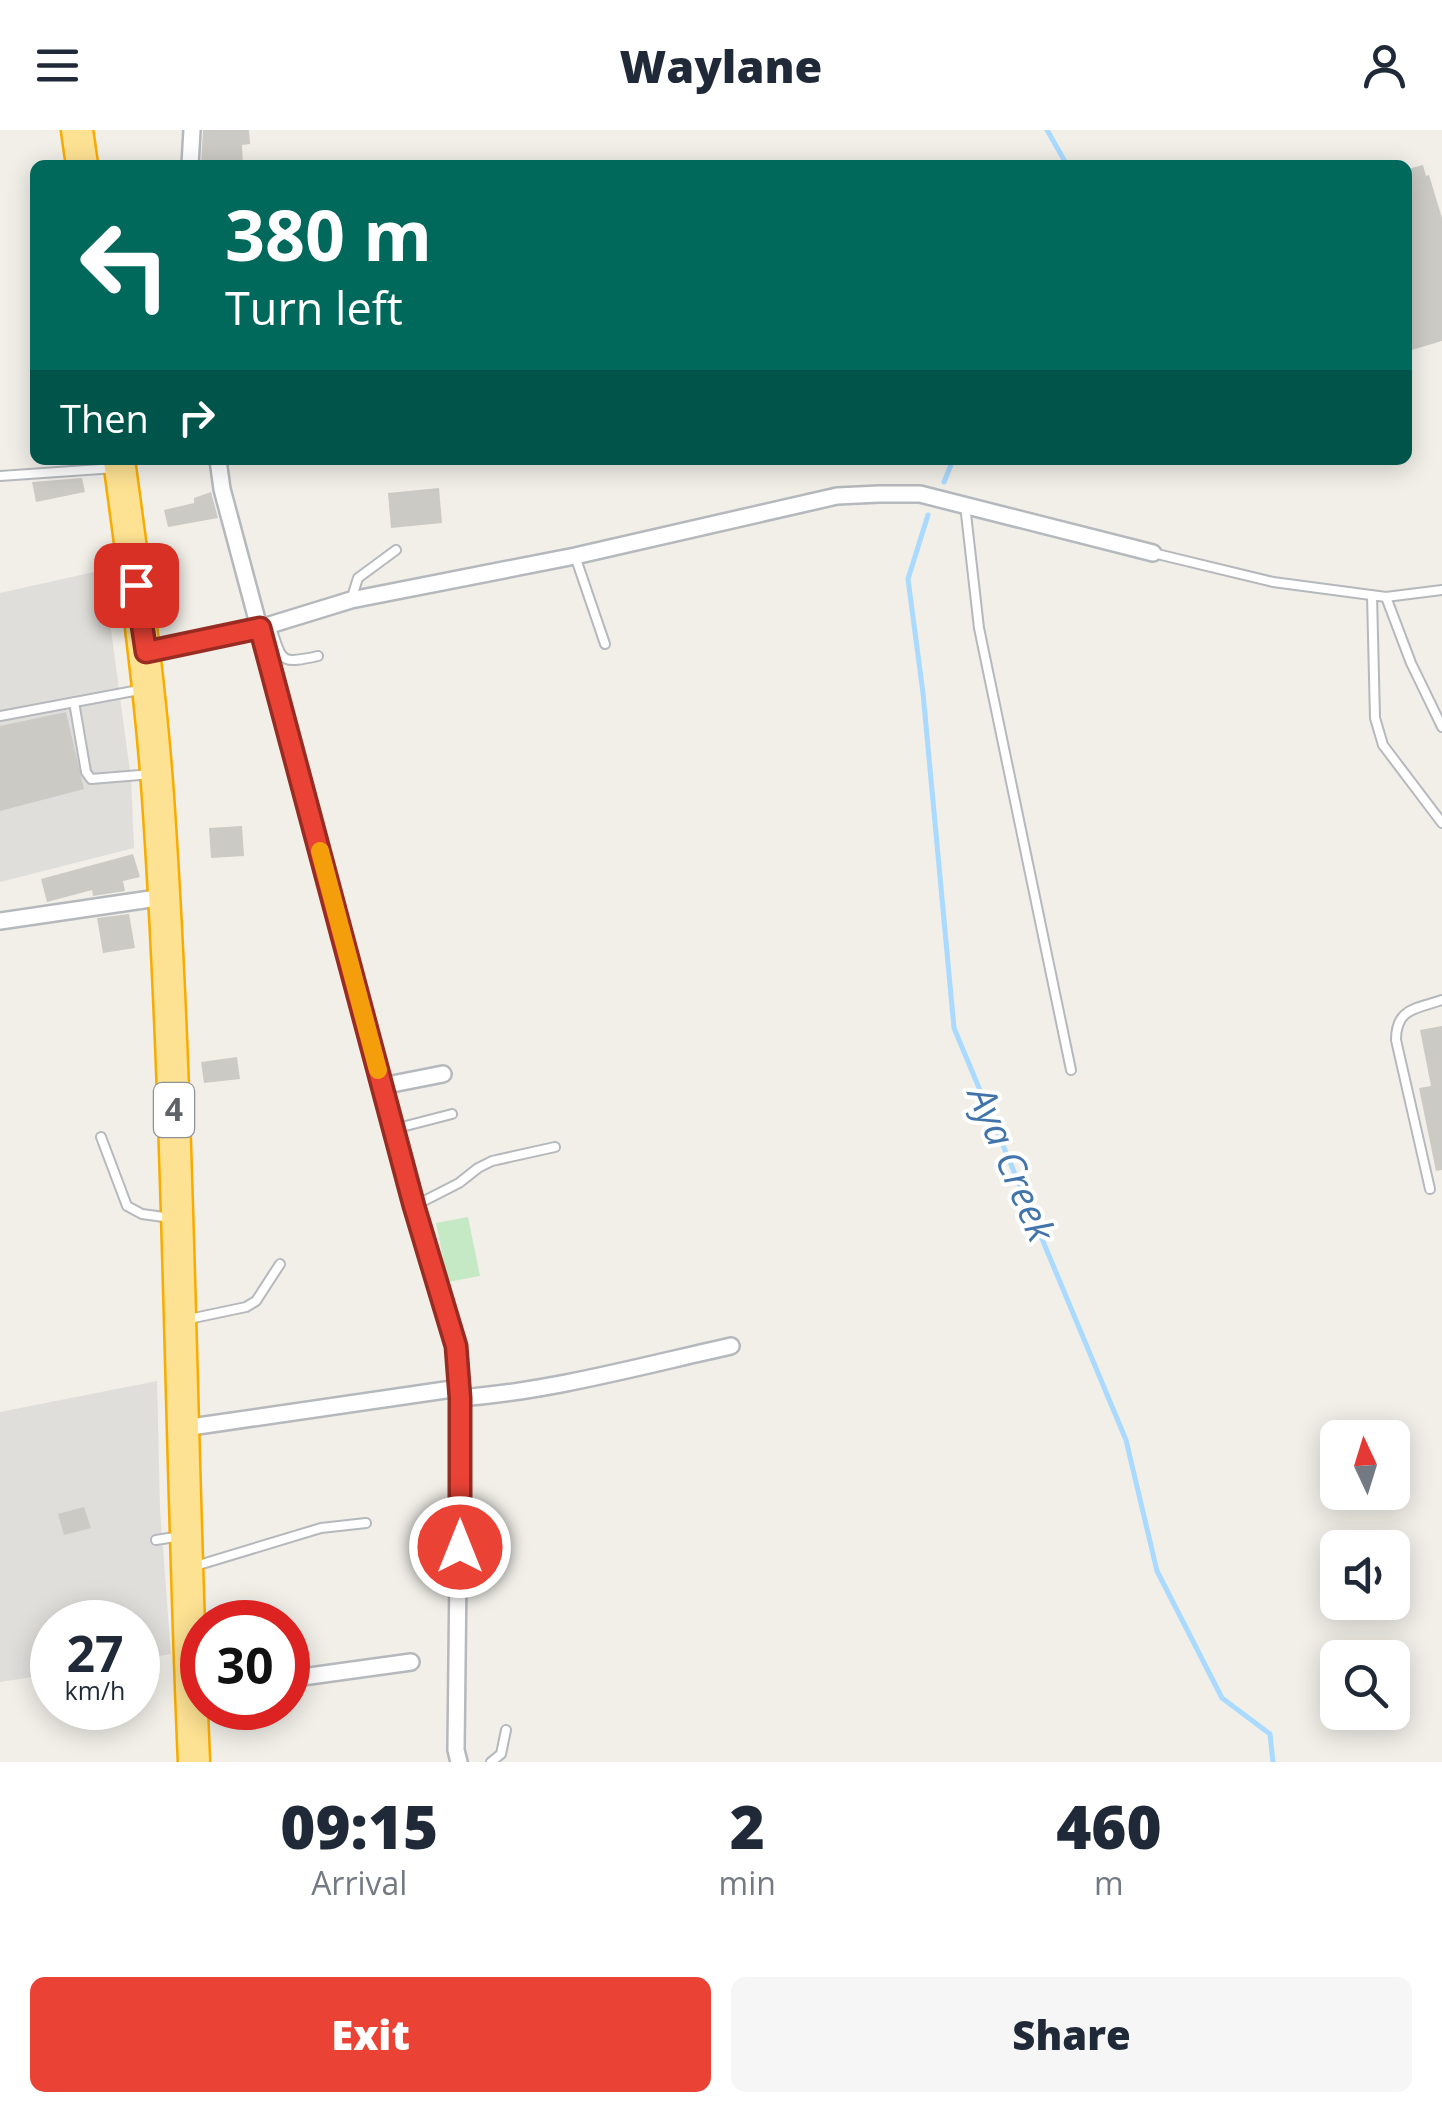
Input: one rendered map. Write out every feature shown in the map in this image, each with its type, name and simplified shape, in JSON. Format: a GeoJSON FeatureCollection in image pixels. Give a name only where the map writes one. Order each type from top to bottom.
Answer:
{"type":"FeatureCollection","features":[{"type":"Feature","properties":{"kind":"highway"},"geometry":{"type":"LineString","coordinates":[[77,130],[81,160]]}},
{"type":"Feature","properties":{"kind":"highway","name":"4"},"geometry":{"type":"LineString","coordinates":[[120,465],[146,652],[164,897],[190,1600]]}},
{"type":"Feature","properties":{"kind":"highway","name":"4"},"geometry":{"type":"LineString","coordinates":[[194,1762],[195,1730]]}},
{"type":"Feature","properties":{"kind":"street"},"geometry":{"type":"LineString","coordinates":[[190,160],[192,130]]}},
{"type":"Feature","properties":{"kind":"street"},"geometry":{"type":"LineString","coordinates":[[219,465],[222,489],[265,626],[414,1206],[456,1346],[460,1393],[458,1762]]}},
{"type":"Feature","properties":{"kind":"street"},"geometry":{"type":"LineString","coordinates":[[146,652],[265,626],[351,600],[575,556],[837,496],[920,494],[1154,553]]}},
{"type":"Feature","properties":{"kind":"street"},"geometry":{"type":"LineString","coordinates":[[0,921],[164,897]]}},
{"type":"Feature","properties":{"kind":"street"},"geometry":{"type":"LineString","coordinates":[[382,1086],[444,1074]]}},
{"type":"Feature","properties":{"kind":"street"},"geometry":{"type":"LineString","coordinates":[[184,1428],[460,1393],[495,1396],[730,1346]]}},
{"type":"Feature","properties":{"kind":"street"},"geometry":{"type":"LineString","coordinates":[[310,1675],[411,1662]]}},
{"type":"Feature","properties":{"kind":"lane"},"geometry":{"type":"LineString","coordinates":[[0,476],[110,465]]}},
{"type":"Feature","properties":{"kind":"lane"},"geometry":{"type":"LineString","coordinates":[[965,505],[982,647],[1071,1070]]}},
{"type":"Feature","properties":{"kind":"lane"},"geometry":{"type":"LineString","coordinates":[[351,600],[358,578],[396,550]]}},
{"type":"Feature","properties":{"kind":"lane"},"geometry":{"type":"LineString","coordinates":[[1154,553],[1272,582],[1386,597],[1442,590]]}},
{"type":"Feature","properties":{"kind":"lane"},"geometry":{"type":"LineString","coordinates":[[575,556],[606,644]]}},
{"type":"Feature","properties":{"kind":"lane"},"geometry":{"type":"LineString","coordinates":[[1372,595],[1376,718],[1383,745],[1442,822]]}},
{"type":"Feature","properties":{"kind":"lane"},"geometry":{"type":"LineString","coordinates":[[1386,597],[1411,663],[1442,727]]}},
{"type":"Feature","properties":{"kind":"lane"},"geometry":{"type":"LineString","coordinates":[[265,626],[287,661],[318,656]]}},
{"type":"Feature","properties":{"kind":"lane"},"geometry":{"type":"LineString","coordinates":[[0,716],[149,689]]}},
{"type":"Feature","properties":{"kind":"lane"},"geometry":{"type":"LineString","coordinates":[[74,702],[86,772],[91,779],[156,773]]}},
{"type":"Feature","properties":{"kind":"lane"},"geometry":{"type":"LineString","coordinates":[[1430,1189],[1396,1040],[1396,1024],[1406,1013],[1442,1000]]}},
{"type":"Feature","properties":{"kind":"lane"},"geometry":{"type":"LineString","coordinates":[[394,1129],[452,1114]]}},
{"type":"Feature","properties":{"kind":"lane"},"geometry":{"type":"LineString","coordinates":[[101,1137],[127,1206],[142,1214],[178,1218]]}},
{"type":"Feature","properties":{"kind":"lane"},"geometry":{"type":"LineString","coordinates":[[414,1206],[492,1161],[555,1147]]}},
{"type":"Feature","properties":{"kind":"lane"},"geometry":{"type":"LineString","coordinates":[[180,1321],[246,1307],[256,1300],[280,1264]]}},
{"type":"Feature","properties":{"kind":"lane"},"geometry":{"type":"LineString","coordinates":[[188,1568],[322,1528],[366,1523]]}},
{"type":"Feature","properties":{"kind":"lane"},"geometry":{"type":"LineString","coordinates":[[156,1540],[187,1536]]}},
{"type":"Feature","properties":{"kind":"lane"},"geometry":{"type":"LineString","coordinates":[[491,1762],[501,1754],[506,1730]]}},
{"type":"Feature","properties":{"kind":"shaded area"},"geometry":{"type":"Polygon","coordinates":[[[103,570],[131,779],[134,848],[0,882],[0,593],[103,570]]]}},
{"type":"Feature","properties":{"kind":"shaded area"},"geometry":{"type":"Polygon","coordinates":[[[157,1381],[160,1509],[171,1654],[160,1656],[160,1600],[30,1600],[30,1677],[0,1682],[0,1412],[157,1381]]]}},
{"type":"Feature","properties":{"kind":"green space"},"geometry":{"type":"Polygon","coordinates":[[[468,1217],[480,1276],[448,1282],[436,1223],[468,1217]]]}},
{"type":"Feature","properties":{"kind":"building"},"geometry":{"type":"Polygon","coordinates":[[[203,130],[249,130],[250,144],[242,145],[243,160],[201,160],[203,130]]]}},
{"type":"Feature","properties":{"kind":"building"},"geometry":{"type":"Polygon","coordinates":[[[1423,165],[1426,176],[1429,175],[1442,218],[1442,341],[1412,350],[1412,168],[1423,165]]]}},
{"type":"Feature","properties":{"kind":"building"},"geometry":{"type":"Polygon","coordinates":[[[82,478],[85,492],[36,502],[32,482],[82,478]]]}},
{"type":"Feature","properties":{"kind":"building"},"geometry":{"type":"Polygon","coordinates":[[[439,488],[442,523],[391,528],[388,493],[439,488]]]}},
{"type":"Feature","properties":{"kind":"building"},"geometry":{"type":"Polygon","coordinates":[[[211,492],[218,518],[168,527],[164,510],[194,503],[194,498],[211,492]]]}},
{"type":"Feature","properties":{"kind":"building"},"geometry":{"type":"Polygon","coordinates":[[[66,712],[84,789],[0,811],[0,726],[66,712]]]}},
{"type":"Feature","properties":{"kind":"building"},"geometry":{"type":"Polygon","coordinates":[[[242,826],[244,856],[211,858],[209,828],[242,826]]]}},
{"type":"Feature","properties":{"kind":"building"},"geometry":{"type":"Polygon","coordinates":[[[133,854],[140,877],[123,881],[125,891],[93,896],[92,890],[47,902],[41,879],[133,854]]]}},
{"type":"Feature","properties":{"kind":"building"},"geometry":{"type":"Polygon","coordinates":[[[129,914],[135,948],[103,953],[97,918],[129,914]]]}},
{"type":"Feature","properties":{"kind":"building"},"geometry":{"type":"Polygon","coordinates":[[[1442,1026],[1442,1170],[1436,1171],[1419,1088],[1431,1086],[1420,1030],[1442,1026]]]}},
{"type":"Feature","properties":{"kind":"building"},"geometry":{"type":"Polygon","coordinates":[[[237,1057],[240,1079],[204,1083],[201,1062],[237,1057]]]}},
{"type":"Feature","properties":{"kind":"building"},"geometry":{"type":"Polygon","coordinates":[[[84,1507],[91,1528],[64,1535],[58,1514],[84,1507]]]}},
{"type":"Feature","properties":{"kind":"waterway","name":"Aya Creek"},"geometry":{"type":"LineString","coordinates":[[1047,130],[1064,160]]}},
{"type":"Feature","properties":{"kind":"waterway","name":"Aya Creek"},"geometry":{"type":"LineString","coordinates":[[944,482],[951,465]]}},
{"type":"Feature","properties":{"kind":"waterway","name":"Aya Creek"},"geometry":{"type":"LineString","coordinates":[[928,515],[908,579],[923,693],[954,1028],[1126,1440],[1157,1571],[1222,1698],[1270,1734],[1273,1762]]}},
{"type":"Feature","properties":{"kind":"slow traffic"},"geometry":{"type":"LineString","coordinates":[[320,851],[378,1070]]}},
{"type":"Feature","properties":{"kind":"route"},"geometry":{"type":"LineString","coordinates":[[136,585],[146,652],[260,628],[414,1206],[456,1346],[460,1547]]}}]}
